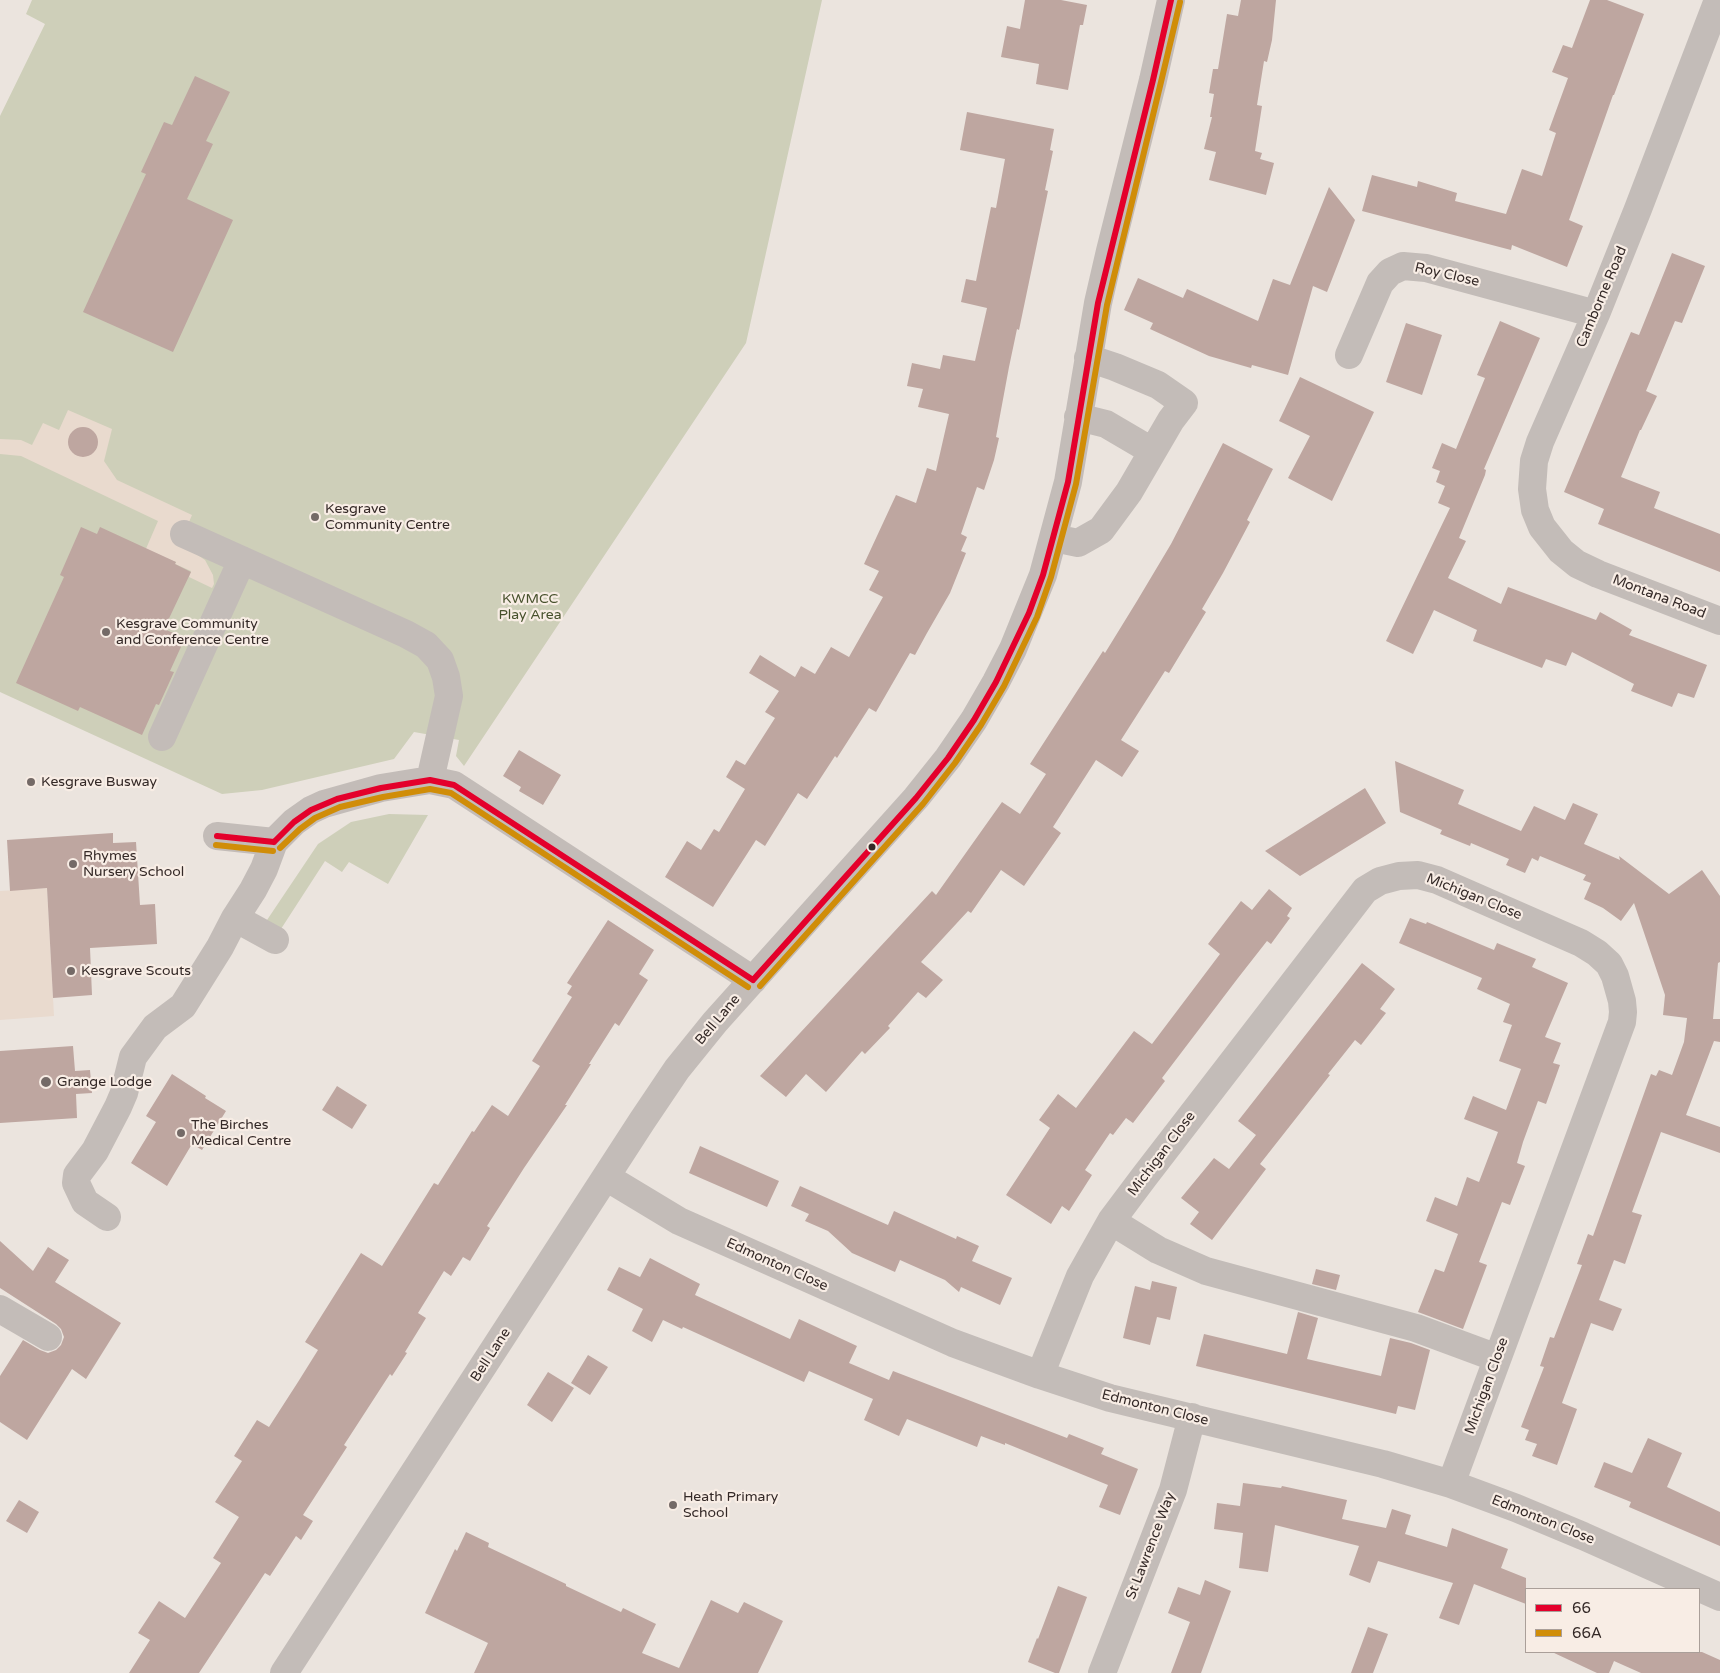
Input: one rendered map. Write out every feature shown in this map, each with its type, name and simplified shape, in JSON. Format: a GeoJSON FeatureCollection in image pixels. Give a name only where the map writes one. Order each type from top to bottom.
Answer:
{"type":"FeatureCollection","features":[{"type":"Feature","properties":{"kind":"street","name":"Bell Lane"},"geometry":{"type":"LineString","coordinates":[[284,1673],[677,1069],[715,1022],[916,798],[964,735],[996,682],[1013,649],[1043,576],[1054,538],[1068,482],[1088,358],[1110,251],[1154,80],[1171,0]]}},
{"type":"Feature","properties":{"kind":"street","name":"Camborne Road"},"geometry":{"type":"LineString","coordinates":[[1598,574],[1577,564],[1568,557],[1546,533],[1535,510],[1532,489],[1534,461],[1642,200],[1718,0]]}},
{"type":"Feature","properties":{"kind":"street","name":"Roy Close"},"geometry":{"type":"LineString","coordinates":[[1348,355],[1380,283],[1390,272],[1403,266],[1426,268],[1596,314]]}},
{"type":"Feature","properties":{"kind":"street"},"geometry":{"type":"LineString","coordinates":[[1054,538],[1078,543],[1101,530],[1129,492],[1152,450],[1184,403],[1158,385],[1088,358]]}},
{"type":"Feature","properties":{"kind":"street"},"geometry":{"type":"LineString","coordinates":[[1078,417],[1106,424],[1152,450]]}},
{"type":"Feature","properties":{"kind":"street"},"geometry":{"type":"LineString","coordinates":[[184,534],[406,634],[426,645],[440,660],[446,677],[449,696],[430,780]]}},
{"type":"Feature","properties":{"kind":"street"},"geometry":{"type":"LineString","coordinates":[[162,737],[242,560]]}},
{"type":"Feature","properties":{"kind":"street","name":"Montana Road"},"geometry":{"type":"LineString","coordinates":[[1598,574],[1720,621]]}},
{"type":"Feature","properties":{"kind":"street"},"geometry":{"type":"LineString","coordinates":[[107,1217],[85,1202],[76,1183],[77,1175],[95,1151],[118,1107],[124,1093],[133,1057],[155,1027],[181,1020],[183,1006],[220,947],[264,869],[274,842],[294,822],[311,810],[324,804],[382,788],[430,780],[454,785],[753,980]]}},
{"type":"Feature","properties":{"kind":"street"},"geometry":{"type":"LineString","coordinates":[[217,836],[274,842]]}},
{"type":"Feature","properties":{"kind":"street","name":"Michigan Close"},"geometry":{"type":"LineString","coordinates":[[1040,1375],[1080,1276],[1111,1221],[1156,1161],[1365,890],[1380,881],[1418,874],[1437,880],[1582,943],[1609,964],[1615,976],[1622,1002],[1622,1022],[1451,1484]]}},
{"type":"Feature","properties":{"kind":"street"},"geometry":{"type":"LineString","coordinates":[[235,918],[275,940]]}},
{"type":"Feature","properties":{"kind":"street","name":"Edmonton Close"},"geometry":{"type":"LineString","coordinates":[[606,1177],[688,1225],[953,1343],[1110,1398],[1383,1464],[1451,1484],[1584,1536],[1700,1588]]}},
{"type":"Feature","properties":{"kind":"street"},"geometry":{"type":"LineString","coordinates":[[1111,1221],[1158,1250],[1206,1271],[1416,1328],[1497,1358]]}},
{"type":"Feature","properties":{"kind":"street"},"geometry":{"type":"LineString","coordinates":[[0,1309],[48,1337]]}},
{"type":"Feature","properties":{"kind":"street","name":"St Lawrence Way"},"geometry":{"type":"LineString","coordinates":[[1102,1673],[1172,1490],[1192,1418]]}},
{"type":"Feature","properties":{"kind":"street","name":"Edmonton Close"},"geometry":{"type":"LineString","coordinates":[[1700,1588],[1720,1597]]}},
{"type":"Feature","properties":{"kind":"green space","name":"Kesgrave Community Centre"},"geometry":{"type":"Polygon","coordinates":[[[32,0],[822,0],[746,343],[464,766],[456,756],[459,740],[414,732],[394,759],[262,790],[222,794],[0,692],[0,116],[45,24],[26,14],[32,0]]]}},
{"type":"Feature","properties":{"kind":"green space"},"geometry":{"type":"Polygon","coordinates":[[[389,814],[428,815],[388,884],[349,862],[342,872],[325,861],[279,932],[265,923],[318,844],[351,822],[389,814]]]}},
{"type":"Feature","properties":{"kind":"shaded area"},"geometry":{"type":"Polygon","coordinates":[[[68,410],[112,429],[104,461],[117,480],[192,515],[180,543],[205,560],[213,575],[214,584],[212,588],[189,577],[191,571],[175,564],[176,562],[145,551],[158,521],[21,456],[0,454],[0,439],[21,440],[32,445],[43,423],[59,430],[68,410]]]}},
{"type":"Feature","properties":{"kind":"shaded area"},"geometry":{"type":"Polygon","coordinates":[[[47,888],[54,1016],[0,1020],[0,891],[47,888]]]}},
{"type":"Feature","properties":{"kind":"building"},"geometry":{"type":"Polygon","coordinates":[[[1025,0],[1061,0],[1087,5],[1083,25],[1080,25],[1068,90],[1036,84],[1039,64],[1001,57],[1007,26],[1020,29],[1025,0]]]}},
{"type":"Feature","properties":{"kind":"building"},"geometry":{"type":"Polygon","coordinates":[[[1241,0],[1276,0],[1272,40],[1267,62],[1264,61],[1257,105],[1262,106],[1255,151],[1262,153],[1260,159],[1274,163],[1266,195],[1209,180],[1216,152],[1204,149],[1212,117],[1210,117],[1214,94],[1209,93],[1213,69],[1218,69],[1227,14],[1238,16],[1241,0]]]}},
{"type":"Feature","properties":{"kind":"building"},"geometry":{"type":"Polygon","coordinates":[[[1590,0],[1607,0],[1644,14],[1569,220],[1583,226],[1567,267],[1512,245],[1511,250],[1362,211],[1372,175],[1417,187],[1418,181],[1457,193],[1455,201],[1506,214],[1522,169],[1542,176],[1556,133],[1549,130],[1568,78],[1552,72],[1563,45],[1572,48],[1590,0]]]}},
{"type":"Feature","properties":{"kind":"building"},"geometry":{"type":"Polygon","coordinates":[[[195,76],[230,92],[206,141],[213,144],[187,199],[233,220],[173,352],[83,312],[146,174],[141,172],[164,122],[172,125],[195,76]]]}},
{"type":"Feature","properties":{"kind":"building"},"geometry":{"type":"Polygon","coordinates":[[[967,112],[1054,129],[1050,150],[1053,151],[1045,190],[1048,191],[1019,330],[1017,329],[1009,367],[996,437],[999,438],[984,490],[977,487],[961,534],[967,537],[961,551],[966,553],[950,593],[915,655],[910,653],[876,712],[869,708],[837,758],[835,756],[807,799],[798,793],[765,846],[756,840],[713,907],[665,877],[687,841],[701,850],[714,829],[719,832],[745,789],[726,777],[736,760],[745,765],[775,718],[765,712],[779,691],[749,673],[760,655],[795,677],[801,666],[815,674],[831,647],[849,657],[883,597],[869,590],[879,571],[864,564],[896,495],[916,503],[927,468],[936,471],[949,414],[918,407],[923,389],[907,386],[912,363],[940,369],[943,355],[975,361],[987,308],[961,302],[966,279],[976,281],[991,207],[996,208],[1005,159],[960,150],[967,112]]]}},
{"type":"Feature","properties":{"kind":"building"},"geometry":{"type":"Polygon","coordinates":[[[1329,187],[1355,220],[1327,292],[1313,286],[1288,375],[1252,365],[1251,368],[1209,356],[1150,329],[1153,323],[1124,310],[1138,278],[1183,298],[1187,289],[1258,321],[1273,279],[1290,285],[1329,187]]]}},
{"type":"Feature","properties":{"kind":"building"},"geometry":{"type":"Polygon","coordinates":[[[1672,253],[1705,266],[1682,323],[1675,321],[1646,391],[1657,396],[1640,430],[1621,477],[1660,492],[1654,508],[1720,534],[1720,572],[1598,524],[1604,509],[1564,492],[1631,332],[1639,335],[1672,253]]]}},
{"type":"Feature","properties":{"kind":"building"},"geometry":{"type":"Polygon","coordinates":[[[1500,321],[1540,338],[1484,469],[1486,470],[1485,475],[1459,538],[1466,541],[1448,578],[1501,604],[1508,587],[1596,620],[1600,612],[1632,630],[1629,635],[1707,665],[1694,698],[1678,693],[1672,707],[1631,691],[1634,684],[1572,652],[1566,666],[1546,659],[1542,668],[1473,641],[1477,630],[1434,610],[1413,654],[1386,641],[1450,508],[1438,503],[1445,486],[1436,482],[1440,471],[1432,468],[1442,443],[1456,449],[1485,378],[1477,375],[1500,321]]]}},
{"type":"Feature","properties":{"kind":"building"},"geometry":{"type":"Polygon","coordinates":[[[1406,323],[1442,335],[1422,395],[1386,382],[1406,323]]]}},
{"type":"Feature","properties":{"kind":"building"},"geometry":{"type":"Polygon","coordinates":[[[1300,377],[1374,412],[1332,501],[1288,478],[1310,436],[1279,421],[1300,377]]]}},
{"type":"Feature","properties":{"kind":"building"},"geometry":{"type":"Polygon","coordinates":[[[83,427],[89,428],[97,436],[97,448],[89,456],[83,457],[77,456],[69,448],[68,442],[69,436],[77,428],[83,427]]]}},
{"type":"Feature","properties":{"kind":"building"},"geometry":{"type":"Polygon","coordinates":[[[1223,443],[1273,469],[1247,520],[1250,522],[1202,609],[1206,612],[1169,673],[1165,671],[1121,740],[1139,751],[1122,777],[1096,760],[1053,827],[1061,833],[1024,886],[1001,870],[971,913],[968,911],[921,962],[943,980],[926,998],[918,992],[888,1026],[890,1028],[865,1054],[862,1051],[826,1092],[806,1074],[786,1097],[760,1076],[932,891],[936,895],[1002,802],[1020,814],[1046,774],[1030,764],[1103,651],[1105,653],[1137,601],[1171,544],[1223,443]]]}},
{"type":"Feature","properties":{"kind":"building","name":"Kesgrave Community and Conference Centre"},"geometry":{"type":"Polygon","coordinates":[[[81,527],[97,534],[100,527],[176,562],[175,564],[191,572],[164,629],[185,638],[170,671],[174,672],[159,705],[156,704],[142,735],[80,707],[78,711],[16,683],[64,577],[60,575],[81,527]]]}},
{"type":"Feature","properties":{"kind":"building"},"geometry":{"type":"Polygon","coordinates":[[[519,750],[561,775],[543,805],[519,791],[521,787],[503,776],[519,750]]]}},
{"type":"Feature","properties":{"kind":"building"},"geometry":{"type":"Polygon","coordinates":[[[1395,761],[1464,790],[1458,804],[1521,831],[1534,806],[1565,820],[1573,803],[1598,814],[1584,844],[1620,860],[1619,856],[1669,894],[1702,870],[1720,896],[1720,962],[1718,963],[1713,1019],[1720,1019],[1720,1042],[1714,1041],[1686,1115],[1720,1127],[1720,1153],[1661,1132],[1632,1212],[1642,1215],[1625,1264],[1614,1260],[1599,1300],[1622,1309],[1613,1331],[1591,1323],[1562,1403],[1577,1409],[1557,1465],[1532,1456],[1537,1444],[1525,1440],[1529,1430],[1521,1427],[1544,1367],[1540,1366],[1550,1337],[1554,1338],[1582,1265],[1577,1264],[1588,1234],[1593,1236],[1651,1074],[1656,1076],[1659,1070],[1672,1075],[1684,1042],[1687,1018],[1663,1015],[1665,995],[1634,903],[1621,921],[1603,908],[1584,899],[1591,883],[1583,880],[1586,875],[1540,856],[1538,861],[1532,858],[1525,873],[1506,865],[1509,859],[1471,843],[1470,846],[1440,834],[1442,830],[1400,812],[1395,761]]]}},
{"type":"Feature","properties":{"kind":"building"},"geometry":{"type":"Polygon","coordinates":[[[1365,788],[1386,823],[1300,876],[1265,851],[1365,788]]]}},
{"type":"Feature","properties":{"kind":"building"},"geometry":{"type":"Polygon","coordinates":[[[113,833],[113,843],[136,842],[140,905],[155,904],[157,944],[90,948],[92,995],[53,998],[47,888],[10,891],[7,840],[113,833]]]}},
{"type":"Feature","properties":{"kind":"building"},"geometry":{"type":"Polygon","coordinates":[[[1269,889],[1292,908],[1287,916],[1290,918],[1271,944],[1267,941],[1238,978],[1162,1078],[1165,1081],[1133,1123],[1126,1118],[1113,1135],[1110,1133],[1085,1170],[1092,1175],[1069,1211],[1062,1206],[1051,1224],[1006,1195],[1050,1128],[1039,1120],[1058,1094],[1076,1108],[1134,1031],[1152,1044],[1220,954],[1208,944],[1241,901],[1252,910],[1269,889]]]}},
{"type":"Feature","properties":{"kind":"building"},"geometry":{"type":"Polygon","coordinates":[[[1410,918],[1426,924],[1427,922],[1494,950],[1497,943],[1536,959],[1532,967],[1568,983],[1545,1037],[1561,1043],[1553,1063],[1560,1065],[1546,1104],[1538,1101],[1517,1163],[1525,1166],[1510,1205],[1502,1202],[1479,1262],[1487,1265],[1463,1329],[1418,1312],[1435,1269],[1444,1272],[1458,1234],[1426,1221],[1435,1197],[1457,1206],[1467,1177],[1479,1182],[1498,1132],[1464,1119],[1473,1096],[1506,1110],[1521,1069],[1499,1061],[1512,1025],[1503,1022],[1510,1004],[1477,989],[1482,978],[1399,943],[1410,918]]]}},
{"type":"Feature","properties":{"kind":"building"},"geometry":{"type":"Polygon","coordinates":[[[608,920],[654,950],[639,974],[648,980],[619,1026],[615,1023],[589,1064],[591,1064],[565,1105],[567,1105],[487,1226],[490,1228],[470,1261],[463,1257],[451,1276],[444,1271],[418,1313],[426,1318],[405,1352],[407,1353],[392,1376],[390,1374],[344,1445],[347,1447],[303,1515],[313,1521],[301,1540],[296,1536],[270,1576],[265,1573],[199,1673],[129,1673],[150,1640],[138,1633],[159,1601],[185,1618],[221,1563],[213,1558],[239,1517],[215,1502],[242,1461],[234,1456],[257,1420],[269,1427],[298,1382],[318,1350],[305,1342],[361,1253],[382,1266],[434,1183],[438,1185],[472,1131],[474,1132],[492,1105],[508,1116],[540,1066],[532,1061],[572,997],[567,994],[572,986],[567,983],[608,920]]]}},
{"type":"Feature","properties":{"kind":"building"},"geometry":{"type":"Polygon","coordinates":[[[1362,963],[1395,989],[1380,1009],[1386,1013],[1361,1045],[1355,1040],[1328,1074],[1330,1075],[1260,1164],[1266,1169],[1212,1240],[1190,1224],[1199,1212],[1181,1198],[1214,1158],[1229,1169],[1256,1135],[1238,1121],[1362,963]]]}},
{"type":"Feature","properties":{"kind":"building","name":"Grange Lodge"},"geometry":{"type":"Polygon","coordinates":[[[73,1046],[75,1071],[90,1070],[92,1093],[76,1094],[77,1118],[0,1123],[0,1051],[73,1046]]]}},
{"type":"Feature","properties":{"kind":"building","name":"The Birches Medical Centre"},"geometry":{"type":"Polygon","coordinates":[[[172,1074],[226,1111],[202,1150],[192,1144],[167,1186],[131,1163],[156,1122],[146,1116],[172,1074]]]}},
{"type":"Feature","properties":{"kind":"building"},"geometry":{"type":"Polygon","coordinates":[[[337,1086],[367,1105],[352,1129],[322,1110],[337,1086]]]}},
{"type":"Feature","properties":{"kind":"building"},"geometry":{"type":"Polygon","coordinates":[[[700,1146],[779,1181],[767,1207],[689,1173],[700,1146]]]}},
{"type":"Feature","properties":{"kind":"building"},"geometry":{"type":"Polygon","coordinates":[[[800,1186],[888,1225],[894,1211],[956,1239],[957,1236],[979,1246],[972,1261],[1012,1278],[1000,1305],[961,1287],[959,1292],[945,1280],[900,1260],[895,1272],[852,1253],[828,1231],[805,1221],[809,1214],[791,1206],[800,1186]]]}},
{"type":"Feature","properties":{"kind":"building"},"geometry":{"type":"Polygon","coordinates":[[[0,1241],[33,1271],[48,1247],[69,1260],[55,1282],[121,1323],[86,1379],[72,1369],[27,1440],[0,1422],[0,1376],[23,1340],[48,1353],[56,1350],[61,1345],[64,1337],[61,1329],[56,1324],[0,1288],[0,1241]]]}},
{"type":"Feature","properties":{"kind":"building"},"geometry":{"type":"Polygon","coordinates":[[[650,1258],[700,1284],[695,1295],[790,1339],[799,1319],[857,1346],[849,1363],[889,1380],[893,1371],[1067,1438],[1069,1434],[1104,1448],[1101,1454],[1138,1469],[1120,1515],[1099,1507],[1108,1485],[1005,1443],[1005,1445],[981,1436],[977,1447],[907,1419],[899,1436],[864,1420],[873,1399],[809,1371],[804,1382],[683,1327],[682,1329],[663,1320],[652,1342],[632,1331],[643,1309],[607,1290],[619,1267],[640,1277],[650,1258]]]}},
{"type":"Feature","properties":{"kind":"building"},"geometry":{"type":"Polygon","coordinates":[[[1316,1269],[1340,1275],[1336,1290],[1312,1284],[1316,1269]]]}},
{"type":"Feature","properties":{"kind":"building"},"geometry":{"type":"Polygon","coordinates":[[[1152,1281],[1177,1287],[1170,1320],[1157,1317],[1150,1345],[1123,1338],[1135,1286],[1150,1290],[1152,1281]]]}},
{"type":"Feature","properties":{"kind":"building"},"geometry":{"type":"Polygon","coordinates":[[[1298,1312],[1318,1318],[1307,1359],[1381,1376],[1390,1338],[1430,1350],[1415,1410],[1398,1406],[1396,1414],[1196,1366],[1204,1334],[1287,1354],[1298,1312]]]}},
{"type":"Feature","properties":{"kind":"building"},"geometry":{"type":"Polygon","coordinates":[[[588,1355],[608,1367],[590,1395],[571,1383],[588,1355]]]}},
{"type":"Feature","properties":{"kind":"building"},"geometry":{"type":"Polygon","coordinates":[[[548,1372],[574,1388],[552,1422],[527,1405],[548,1372]]]}},
{"type":"Feature","properties":{"kind":"building"},"geometry":{"type":"Polygon","coordinates":[[[1648,1438],[1682,1453],[1667,1487],[1720,1512],[1720,1546],[1629,1507],[1631,1502],[1594,1487],[1604,1462],[1632,1473],[1648,1438]]]}},
{"type":"Feature","properties":{"kind":"building"},"geometry":{"type":"Polygon","coordinates":[[[1243,1483],[1281,1488],[1282,1486],[1347,1500],[1342,1519],[1386,1528],[1392,1509],[1411,1515],[1405,1534],[1447,1547],[1452,1528],[1508,1549],[1501,1568],[1526,1578],[1525,1604],[1474,1584],[1459,1625],[1439,1618],[1453,1583],[1378,1561],[1370,1583],[1349,1575],[1359,1546],[1275,1525],[1268,1572],[1239,1568],[1243,1533],[1214,1529],[1217,1503],[1240,1506],[1243,1483]]]}},
{"type":"Feature","properties":{"kind":"building"},"geometry":{"type":"Polygon","coordinates":[[[19,1500],[39,1512],[27,1533],[6,1521],[19,1500]]]}},
{"type":"Feature","properties":{"kind":"building"},"geometry":{"type":"Polygon","coordinates":[[[466,1532],[489,1543],[488,1547],[566,1584],[566,1586],[621,1612],[623,1608],[656,1624],[642,1653],[679,1668],[711,1600],[738,1613],[744,1602],[783,1621],[758,1673],[474,1673],[488,1643],[425,1613],[455,1549],[457,1551],[466,1532]]]}},
{"type":"Feature","properties":{"kind":"building"},"geometry":{"type":"Polygon","coordinates":[[[1205,1580],[1231,1591],[1212,1643],[1201,1673],[1171,1673],[1190,1622],[1168,1613],[1178,1587],[1200,1595],[1205,1580]]]}},
{"type":"Feature","properties":{"kind":"building"},"geometry":{"type":"Polygon","coordinates":[[[1058,1586],[1087,1597],[1059,1673],[1055,1673],[1028,1662],[1058,1586]]]}},
{"type":"Feature","properties":{"kind":"building"},"geometry":{"type":"Polygon","coordinates":[[[1368,1627],[1388,1634],[1373,1673],[1351,1673],[1368,1627]]]}},
{"type":"Feature","properties":{"kind":"building"},"geometry":{"type":"Polygon","coordinates":[[[1702,1652],[1720,1660],[1720,1673],[1641,1673],[1614,1661],[1609,1673],[1597,1673],[1554,1653],[1702,1652]]]}},
{"type":"Feature","properties":{"kind":"transit line","name":"66"},"geometry":{"type":"LineString","coordinates":[[753,980],[916,798],[948,758],[974,720],[996,682],[1029,613],[1043,575],[1068,482],[1098,303],[1171,0]]}},
{"type":"Feature","properties":{"kind":"transit line","name":"66A"},"geometry":{"type":"LineString","coordinates":[[760,986],[923,804],[955,763],[981,725],[1004,686],[1037,617],[1051,577],[1076,484],[1107,305],[1180,2]]}},
{"type":"Feature","properties":{"kind":"transit line","name":"66"},"geometry":{"type":"LineString","coordinates":[[274,842],[294,822],[311,810],[337,799],[381,788],[430,780],[454,785],[753,980]]}},
{"type":"Feature","properties":{"kind":"transit line","name":"66A"},"geometry":{"type":"LineString","coordinates":[[280,848],[315,818],[340,807],[430,789],[451,793],[748,987]]}},
{"type":"Feature","properties":{"kind":"transit line","name":"66"},"geometry":{"type":"LineString","coordinates":[[217,836],[274,842]]}},
{"type":"Feature","properties":{"kind":"transit line","name":"66A"},"geometry":{"type":"LineString","coordinates":[[216,845],[273,851]]}},
{"type":"Feature","properties":{"kind":"place","name":"Kesgrave Community Centre"},"geometry":{"type":"Point","coordinates":[315,517]}},
{"type":"Feature","properties":{"kind":"place","name":"Kesgrave Community and Conference Centre"},"geometry":{"type":"Point","coordinates":[106,632]}},
{"type":"Feature","properties":{"kind":"place","name":"Kesgrave Busway"},"geometry":{"type":"Point","coordinates":[31,782]}},
{"type":"Feature","properties":{"kind":"place","name":"Rhymes Nursery School"},"geometry":{"type":"Point","coordinates":[73,864]}},
{"type":"Feature","properties":{"kind":"place","name":"Kesgrave Scouts"},"geometry":{"type":"Point","coordinates":[71,971]}},
{"type":"Feature","properties":{"kind":"place","name":"Grange Lodge"},"geometry":{"type":"Point","coordinates":[46,1082]}},
{"type":"Feature","properties":{"kind":"place","name":"The Birches Medical Centre"},"geometry":{"type":"Point","coordinates":[181,1133]}},
{"type":"Feature","properties":{"kind":"place","name":"Heath Primary School"},"geometry":{"type":"Point","coordinates":[673,1505]}},
{"type":"Feature","properties":{"kind":"park label","name":"KWMCC Play Area"},"geometry":{"type":"Point","coordinates":[530,608]}}]}
